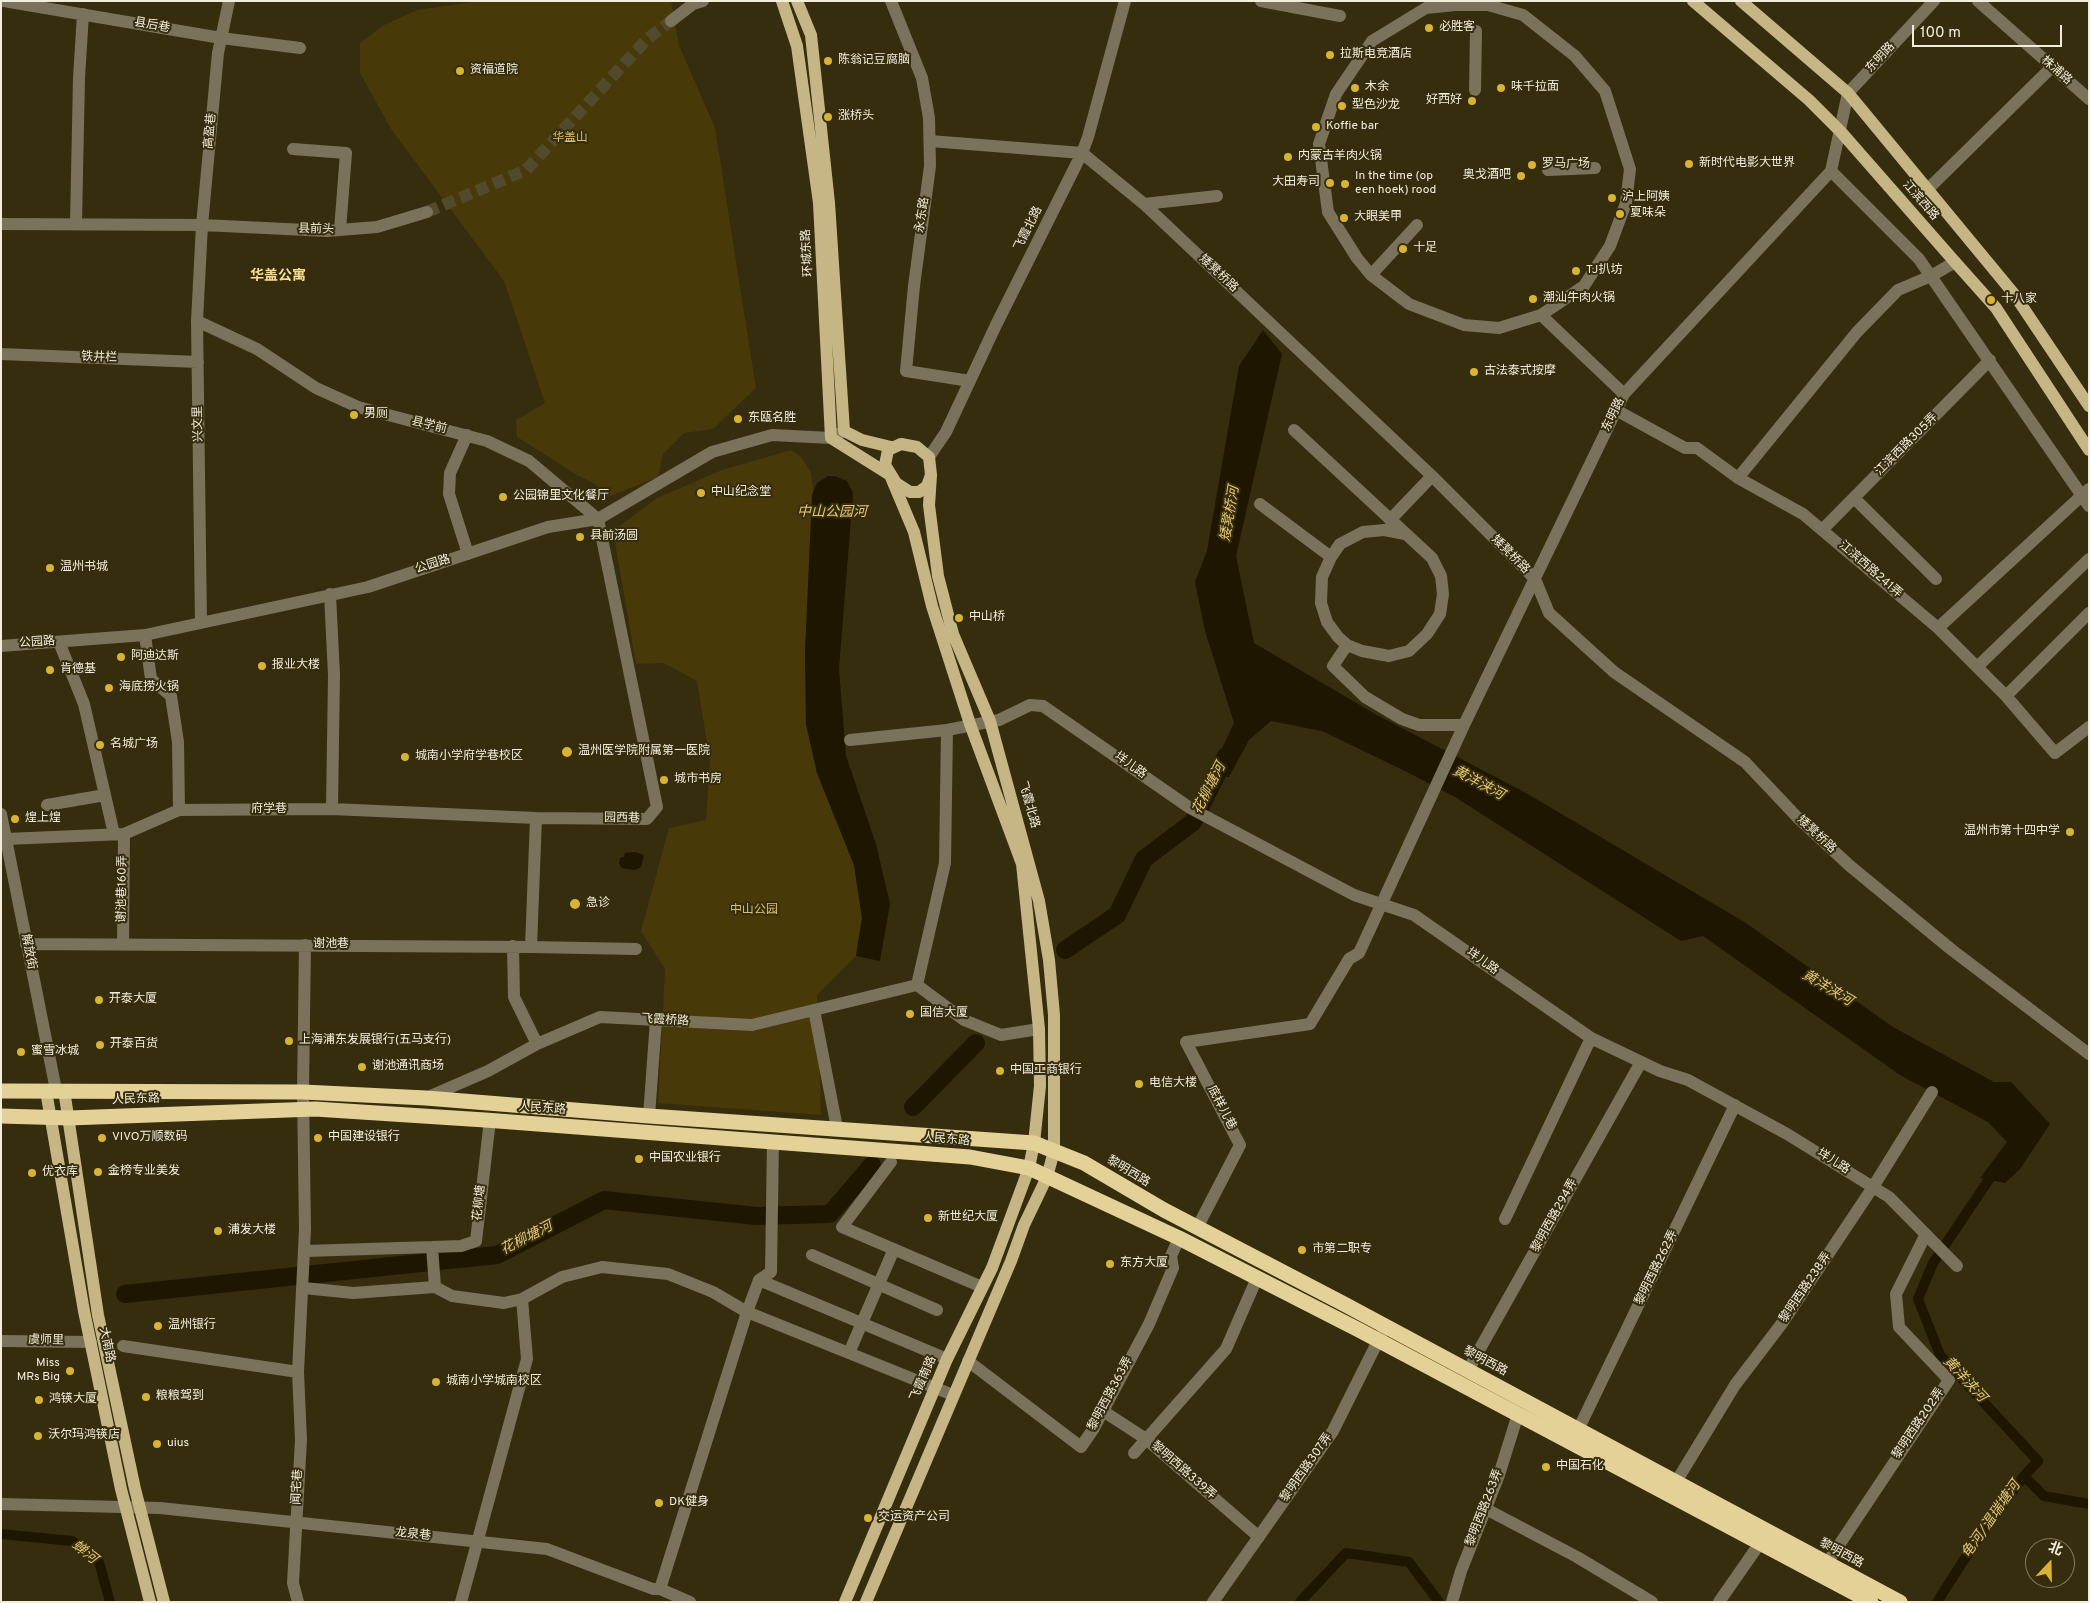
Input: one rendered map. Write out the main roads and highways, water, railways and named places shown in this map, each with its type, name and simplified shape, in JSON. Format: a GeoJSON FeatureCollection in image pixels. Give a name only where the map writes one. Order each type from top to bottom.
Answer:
{"type":"FeatureCollection","features":[{"type":"Feature","properties":{"kind":"highway","name":"人民东路"},"geometry":{"type":"LineString","coordinates":[[1,1091],[303,1092],[426,1098],[1034,1143],[1054,1151]]}},
{"type":"Feature","properties":{"kind":"highway","name":"人民东路"},"geometry":{"type":"LineString","coordinates":[[1,1116],[51,1119],[304,1109],[490,1120],[970,1157],[1029,1168],[1047,1177]]}},
{"type":"Feature","properties":{"kind":"highway","name":"黎明西路"},"geometry":{"type":"LineString","coordinates":[[1054,1151],[1084,1163],[1197,1228],[1386,1326],[1900,1602]]}},
{"type":"Feature","properties":{"kind":"highway"},"geometry":{"type":"LineString","coordinates":[[1047,1177],[1179,1238],[1257,1278],[1518,1414],[1871,1602]]}},
{"type":"Feature","properties":{"kind":"main road","name":"环城东路"},"geometry":{"type":"LineString","coordinates":[[782,1],[797,46],[819,203],[831,438],[890,475]]}},
{"type":"Feature","properties":{"kind":"main road","name":"环城东路"},"geometry":{"type":"LineString","coordinates":[[797,1],[810,35],[813,55],[829,203],[844,431],[862,440],[892,447]]}},
{"type":"Feature","properties":{"kind":"main road","name":"江滨西路"},"geometry":{"type":"LineString","coordinates":[[1693,1],[1809,100],[1841,132],[1996,308],[2089,450]]}},
{"type":"Feature","properties":{"kind":"main road","name":"江滨西路"},"geometry":{"type":"LineString","coordinates":[[1741,1],[1848,93],[2014,294],[2089,406]]}},
{"type":"Feature","properties":{"kind":"main road","name":"飞霞北路"},"geometry":{"type":"LineString","coordinates":[[1029,1168],[1034,1143],[1040,1086],[1039,1029],[1022,864],[970,724],[932,606],[914,532],[885,460],[888,450],[892,447],[909,444],[924,451],[929,457],[931,476],[929,504],[938,576],[953,634],[990,720],[1031,866],[1049,960],[1054,1015],[1054,1151],[1047,1177]]}},
{"type":"Feature","properties":{"kind":"main road"},"geometry":{"type":"LineString","coordinates":[[890,475],[905,490],[914,492],[927,486],[931,476]]}},
{"type":"Feature","properties":{"kind":"main road","name":"大南路"},"geometry":{"type":"LineString","coordinates":[[55,1090],[68,1118],[92,1282],[91,1342],[126,1506],[150,1602]]}},
{"type":"Feature","properties":{"kind":"main road","name":"大南路"},"geometry":{"type":"LineString","coordinates":[[55,1090],[51,1119],[79,1284],[91,1310],[164,1602]]}},
{"type":"Feature","properties":{"kind":"main road","name":"飞霞南路"},"geometry":{"type":"LineString","coordinates":[[845,1602],[947,1359],[992,1268],[1029,1168]]}},
{"type":"Feature","properties":{"kind":"main road"},"geometry":{"type":"LineString","coordinates":[[866,1602],[1024,1225],[1047,1177]]}},
{"type":"Feature","properties":{"kind":"water","name":"矮凳桥河"},"geometry":{"type":"Polygon","coordinates":[[[1263,330],[1282,354],[1236,556],[1254,643],[1377,715],[1526,793],[1746,923],[1893,1027],[1994,1082],[2011,1082],[2050,1124],[2020,1169],[2005,1183],[1980,1178],[2007,1142],[1988,1122],[1900,1075],[1703,936],[1681,941],[1455,797],[1405,771],[1322,731],[1271,721],[1249,740],[1229,777],[1209,776],[1234,723],[1205,631],[1195,582],[1207,551],[1239,366],[1263,330]]]}},
{"type":"Feature","properties":{"kind":"water","name":"中山公园河"},"geometry":{"type":"Polygon","coordinates":[[[828,476],[835,476],[847,481],[853,493],[839,669],[846,756],[876,844],[890,904],[880,961],[856,956],[862,918],[854,865],[817,773],[806,724],[805,652],[812,495],[817,483],[828,476]]]}},
{"type":"Feature","properties":{"kind":"water"},"geometry":{"type":"Polygon","coordinates":[[[635,852],[644,855],[641,867],[635,870],[622,868],[619,863],[620,858],[624,857],[625,853],[635,852]]]}},
{"type":"Feature","properties":{"kind":"waterway","name":"花柳塘河"},"geometry":{"type":"LineString","coordinates":[[1065,950],[1117,915],[1144,859],[1193,822],[1226,756]]}},
{"type":"Feature","properties":{"kind":"waterway","name":"花柳塘河"},"geometry":{"type":"LineString","coordinates":[[913,1107],[976,1043]]}},
{"type":"Feature","properties":{"kind":"waterway","name":"花柳塘河"},"geometry":{"type":"LineString","coordinates":[[125,1294],[497,1255],[604,1200],[756,1216],[830,1214],[872,1165]]}},
{"type":"Feature","properties":{"kind":"waterway","name":"黄洋浃河"},"geometry":{"type":"LineString","coordinates":[[1996,1169],[1933,1263],[1918,1299],[1940,1355],[2038,1461],[2024,1476]]}},
{"type":"Feature","properties":{"kind":"waterway","name":"龟河/温瑞塘河"},"geometry":{"type":"LineString","coordinates":[[1937,1602],[1976,1541],[2024,1476],[2044,1496],[2089,1504]]}},
{"type":"Feature","properties":{"kind":"waterway","name":"蝉河"},"geometry":{"type":"LineString","coordinates":[[1,1534],[72,1541],[99,1562],[110,1602]]}},
{"type":"Feature","properties":{"kind":"waterway","name":"龟河/温瑞塘河"},"geometry":{"type":"LineString","coordinates":[[1300,1602],[1346,1553],[1409,1562],[1439,1602]]}},
{"type":"Feature","properties":{"kind":"tunnel"},"geometry":{"type":"LineString","coordinates":[[427,212],[526,170],[647,39],[671,21]]}},
{"type":"Feature","properties":{"kind":"place","name":"必胜客"},"geometry":{"type":"Point","coordinates":[1429,28]}},
{"type":"Feature","properties":{"kind":"place","name":"拉斯电竞酒店"},"geometry":{"type":"Point","coordinates":[1330,55]}},
{"type":"Feature","properties":{"kind":"place","name":"陈翁记豆腐脑"},"geometry":{"type":"Point","coordinates":[828,61]}},
{"type":"Feature","properties":{"kind":"place","name":"资福道院"},"geometry":{"type":"Point","coordinates":[460,71]}},
{"type":"Feature","properties":{"kind":"place","name":"木余"},"geometry":{"type":"Point","coordinates":[1355,88]}},
{"type":"Feature","properties":{"kind":"place","name":"味千拉面"},"geometry":{"type":"Point","coordinates":[1501,88]}},
{"type":"Feature","properties":{"kind":"place","name":"好西好"},"geometry":{"type":"Point","coordinates":[1472,101]}},
{"type":"Feature","properties":{"kind":"place","name":"型色沙龙"},"geometry":{"type":"Point","coordinates":[1342,106]}},
{"type":"Feature","properties":{"kind":"place","name":"涨桥头"},"geometry":{"type":"Point","coordinates":[828,117]}},
{"type":"Feature","properties":{"kind":"place","name":"Koffie bar"},"geometry":{"type":"Point","coordinates":[1316,127]}},
{"type":"Feature","properties":{"kind":"place","name":"内蒙古羊肉火锅"},"geometry":{"type":"Point","coordinates":[1288,157]}},
{"type":"Feature","properties":{"kind":"place","name":"新时代电影大世界"},"geometry":{"type":"Point","coordinates":[1689,164]}},
{"type":"Feature","properties":{"kind":"place","name":"罗马广场"},"geometry":{"type":"Point","coordinates":[1532,165]}},
{"type":"Feature","properties":{"kind":"place","name":"奥戈酒吧"},"geometry":{"type":"Point","coordinates":[1521,176]}},
{"type":"Feature","properties":{"kind":"place","name":"大田寿司"},"geometry":{"type":"Point","coordinates":[1330,183]}},
{"type":"Feature","properties":{"kind":"place","name":"In the time (op een hoek) rood"},"geometry":{"type":"Point","coordinates":[1345,184]}},
{"type":"Feature","properties":{"kind":"place","name":"沪上阿姨"},"geometry":{"type":"Point","coordinates":[1612,198]}},
{"type":"Feature","properties":{"kind":"place","name":"夏味朵"},"geometry":{"type":"Point","coordinates":[1620,214]}},
{"type":"Feature","properties":{"kind":"place","name":"大眼美甲"},"geometry":{"type":"Point","coordinates":[1344,218]}},
{"type":"Feature","properties":{"kind":"place","name":"十足"},"geometry":{"type":"Point","coordinates":[1403,249]}},
{"type":"Feature","properties":{"kind":"place","name":"TJ扒坊"},"geometry":{"type":"Point","coordinates":[1576,271]}},
{"type":"Feature","properties":{"kind":"place","name":"潮汕牛肉火锅"},"geometry":{"type":"Point","coordinates":[1533,299]}},
{"type":"Feature","properties":{"kind":"place","name":"十八家"},"geometry":{"type":"Point","coordinates":[1991,300]}},
{"type":"Feature","properties":{"kind":"place","name":"古法泰式按摩"},"geometry":{"type":"Point","coordinates":[1474,372]}},
{"type":"Feature","properties":{"kind":"place","name":"男厕"},"geometry":{"type":"Point","coordinates":[354,415]}},
{"type":"Feature","properties":{"kind":"place","name":"东瓯名胜"},"geometry":{"type":"Point","coordinates":[738,419]}},
{"type":"Feature","properties":{"kind":"place","name":"中山纪念堂"},"geometry":{"type":"Point","coordinates":[701,493]}},
{"type":"Feature","properties":{"kind":"place","name":"公园锦里文化餐厅"},"geometry":{"type":"Point","coordinates":[503,497]}},
{"type":"Feature","properties":{"kind":"place","name":"县前汤圆"},"geometry":{"type":"Point","coordinates":[580,537]}},
{"type":"Feature","properties":{"kind":"place","name":"温州书城"},"geometry":{"type":"Point","coordinates":[50,568]}},
{"type":"Feature","properties":{"kind":"place","name":"中山桥"},"geometry":{"type":"Point","coordinates":[959,618]}},
{"type":"Feature","properties":{"kind":"place","name":"阿迪达斯"},"geometry":{"type":"Point","coordinates":[121,657]}},
{"type":"Feature","properties":{"kind":"place","name":"报业大楼"},"geometry":{"type":"Point","coordinates":[262,666]}},
{"type":"Feature","properties":{"kind":"place","name":"肯德基"},"geometry":{"type":"Point","coordinates":[50,670]}},
{"type":"Feature","properties":{"kind":"place","name":"海底捞火锅"},"geometry":{"type":"Point","coordinates":[109,688]}},
{"type":"Feature","properties":{"kind":"place","name":"名城广场"},"geometry":{"type":"Point","coordinates":[100,745]}},
{"type":"Feature","properties":{"kind":"place","name":"温州医学院附属第一医院"},"geometry":{"type":"Point","coordinates":[567,752]}},
{"type":"Feature","properties":{"kind":"place","name":"城南小学府学巷校区"},"geometry":{"type":"Point","coordinates":[405,757]}},
{"type":"Feature","properties":{"kind":"place","name":"城市书房"},"geometry":{"type":"Point","coordinates":[664,780]}},
{"type":"Feature","properties":{"kind":"place","name":"煌上煌"},"geometry":{"type":"Point","coordinates":[15,819]}},
{"type":"Feature","properties":{"kind":"place","name":"温州市第十四中学"},"geometry":{"type":"Point","coordinates":[2070,832]}},
{"type":"Feature","properties":{"kind":"place","name":"急诊"},"geometry":{"type":"Point","coordinates":[575,904]}},
{"type":"Feature","properties":{"kind":"place","name":"开泰大厦"},"geometry":{"type":"Point","coordinates":[99,1000]}},
{"type":"Feature","properties":{"kind":"place","name":"国信大厦"},"geometry":{"type":"Point","coordinates":[910,1014]}},
{"type":"Feature","properties":{"kind":"place","name":"上海浦东发展银行(五马支行)"},"geometry":{"type":"Point","coordinates":[289,1041]}},
{"type":"Feature","properties":{"kind":"place","name":"开泰百货"},"geometry":{"type":"Point","coordinates":[100,1045]}},
{"type":"Feature","properties":{"kind":"place","name":"蜜雪冰城"},"geometry":{"type":"Point","coordinates":[21,1052]}},
{"type":"Feature","properties":{"kind":"place","name":"谢池通讯商场"},"geometry":{"type":"Point","coordinates":[362,1067]}},
{"type":"Feature","properties":{"kind":"place","name":"中国工商银行"},"geometry":{"type":"Point","coordinates":[1000,1071]}},
{"type":"Feature","properties":{"kind":"place","name":"电信大楼"},"geometry":{"type":"Point","coordinates":[1139,1084]}},
{"type":"Feature","properties":{"kind":"place","name":"VIVO万顺数码"},"geometry":{"type":"Point","coordinates":[102,1138]}},
{"type":"Feature","properties":{"kind":"place","name":"中国建设银行"},"geometry":{"type":"Point","coordinates":[318,1138]}},
{"type":"Feature","properties":{"kind":"place","name":"中国农业银行"},"geometry":{"type":"Point","coordinates":[639,1159]}},
{"type":"Feature","properties":{"kind":"place","name":"金榜专业美发"},"geometry":{"type":"Point","coordinates":[98,1172]}},
{"type":"Feature","properties":{"kind":"place","name":"优衣库"},"geometry":{"type":"Point","coordinates":[32,1173]}},
{"type":"Feature","properties":{"kind":"place","name":"新世纪大厦"},"geometry":{"type":"Point","coordinates":[928,1218]}},
{"type":"Feature","properties":{"kind":"place","name":"浦发大楼"},"geometry":{"type":"Point","coordinates":[218,1231]}},
{"type":"Feature","properties":{"kind":"place","name":"市第二职专"},"geometry":{"type":"Point","coordinates":[1302,1250]}},
{"type":"Feature","properties":{"kind":"place","name":"东方大厦"},"geometry":{"type":"Point","coordinates":[1110,1264]}},
{"type":"Feature","properties":{"kind":"place","name":"温州银行"},"geometry":{"type":"Point","coordinates":[158,1326]}},
{"type":"Feature","properties":{"kind":"place","name":"Miss MRs Big"},"geometry":{"type":"Point","coordinates":[70,1371]}},
{"type":"Feature","properties":{"kind":"place","name":"城南小学城南校区"},"geometry":{"type":"Point","coordinates":[436,1382]}},
{"type":"Feature","properties":{"kind":"place","name":"粮粮驾到"},"geometry":{"type":"Point","coordinates":[146,1397]}},
{"type":"Feature","properties":{"kind":"place","name":"鸿锳大厦"},"geometry":{"type":"Point","coordinates":[39,1400]}},
{"type":"Feature","properties":{"kind":"place","name":"沃尔玛鸿锳店"},"geometry":{"type":"Point","coordinates":[38,1436]}},
{"type":"Feature","properties":{"kind":"place","name":"uius"},"geometry":{"type":"Point","coordinates":[157,1444]}},
{"type":"Feature","properties":{"kind":"place","name":"中国石化"},"geometry":{"type":"Point","coordinates":[1546,1467]}},
{"type":"Feature","properties":{"kind":"place","name":"DK健身"},"geometry":{"type":"Point","coordinates":[659,1503]}},
{"type":"Feature","properties":{"kind":"place","name":"交运资产公司"},"geometry":{"type":"Point","coordinates":[868,1518]}},
{"type":"Feature","properties":{"kind":"district","name":"华盖公寓"},"geometry":{"type":"Point","coordinates":[278,277]}},
{"type":"Feature","properties":{"kind":"park label","name":"华盖山"},"geometry":{"type":"Point","coordinates":[570,139]}},
{"type":"Feature","properties":{"kind":"park label","name":"中山公园"},"geometry":{"type":"Point","coordinates":[754,911]}}]}
